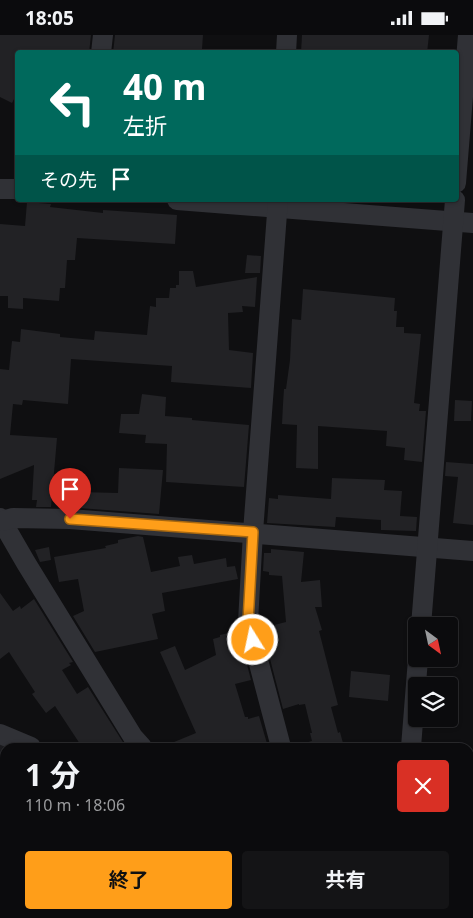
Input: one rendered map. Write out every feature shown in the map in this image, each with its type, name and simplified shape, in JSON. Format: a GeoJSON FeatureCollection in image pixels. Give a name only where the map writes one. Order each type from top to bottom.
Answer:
{"type":"FeatureCollection","features":[{"type":"Feature","properties":{"kind":"street"},"geometry":{"type":"LineString","coordinates":[[101,50],[103,35]]}},
{"type":"Feature","properties":{"kind":"street"},"geometry":{"type":"LineString","coordinates":[[286,50],[287,35]]}},
{"type":"Feature","properties":{"kind":"street"},"geometry":{"type":"LineString","coordinates":[[459,146],[468,35]]}},
{"type":"Feature","properties":{"kind":"street"},"geometry":{"type":"LineString","coordinates":[[0,189],[15,189]]}},
{"type":"Feature","properties":{"kind":"street"},"geometry":{"type":"LineString","coordinates":[[227,202],[277,204],[463,223]]}},
{"type":"Feature","properties":{"kind":"street"},"geometry":{"type":"LineString","coordinates":[[422,617],[427,548],[463,223],[456,202]]}},
{"type":"Feature","properties":{"kind":"street"},"geometry":{"type":"LineString","coordinates":[[277,204],[248,622],[280,743]]}},
{"type":"Feature","properties":{"kind":"street"},"geometry":{"type":"LineString","coordinates":[[138,743],[26,563],[1,519],[70,519],[253,532],[473,551]]}},
{"type":"Feature","properties":{"kind":"street"},"geometry":{"type":"LineString","coordinates":[[411,743],[417,667]]}},
{"type":"Feature","properties":{"kind":"street"},"geometry":{"type":"LineString","coordinates":[[0,734],[21,743]]}},
{"type":"Feature","properties":{"kind":"building"},"geometry":{"type":"Polygon","coordinates":[[[0,35],[91,35],[89,50],[15,50],[15,97],[12,103],[0,97],[0,35]]]}},
{"type":"Feature","properties":{"kind":"building"},"geometry":{"type":"Polygon","coordinates":[[[115,35],[203,35],[201,50],[113,50],[115,35]]]}},
{"type":"Feature","properties":{"kind":"building"},"geometry":{"type":"Polygon","coordinates":[[[302,35],[429,35],[427,50],[301,50],[302,35]]]}},
{"type":"Feature","properties":{"kind":"building"},"geometry":{"type":"Polygon","coordinates":[[[27,202],[51,204],[50,207],[103,213],[103,210],[177,215],[175,244],[77,238],[75,260],[67,260],[65,288],[60,288],[59,301],[23,298],[23,309],[8,308],[8,296],[0,296],[0,224],[25,226],[27,202]]]}},
{"type":"Feature","properties":{"kind":"building"},"geometry":{"type":"Polygon","coordinates":[[[247,255],[261,256],[260,273],[245,273],[247,255]]]}},
{"type":"Feature","properties":{"kind":"building"},"geometry":{"type":"Polygon","coordinates":[[[179,271],[193,271],[196,287],[257,277],[255,307],[242,306],[243,312],[228,313],[229,350],[253,353],[251,388],[171,382],[172,366],[71,359],[68,404],[23,400],[22,405],[13,404],[10,435],[57,438],[51,507],[36,507],[37,500],[32,500],[34,465],[0,479],[0,369],[9,370],[12,341],[20,342],[21,329],[60,334],[60,337],[94,340],[95,331],[147,335],[150,306],[156,307],[156,298],[169,298],[170,288],[176,288],[176,285],[179,285],[179,271]]]}},
{"type":"Feature","properties":{"kind":"building"},"geometry":{"type":"Polygon","coordinates":[[[303,289],[395,298],[394,311],[397,311],[396,327],[404,327],[404,333],[421,334],[414,403],[420,404],[419,411],[426,411],[422,462],[404,460],[405,448],[386,446],[387,431],[318,426],[318,469],[296,468],[297,425],[282,424],[284,389],[286,389],[290,360],[292,319],[301,320],[303,289]]]}},
{"type":"Feature","properties":{"kind":"building"},"geometry":{"type":"Polygon","coordinates":[[[142,394],[166,397],[165,416],[249,425],[244,487],[166,482],[167,444],[145,443],[146,435],[119,433],[121,414],[139,414],[142,394]]]}},
{"type":"Feature","properties":{"kind":"building"},"geometry":{"type":"Polygon","coordinates":[[[455,400],[472,401],[471,421],[454,421],[455,400]]]}},
{"type":"Feature","properties":{"kind":"building"},"geometry":{"type":"Polygon","coordinates":[[[446,462],[473,464],[473,525],[453,523],[458,477],[445,476],[446,462]]]}},
{"type":"Feature","properties":{"kind":"building"},"geometry":{"type":"Polygon","coordinates":[[[119,468],[163,470],[159,514],[79,508],[79,492],[118,493],[119,468]]]}},
{"type":"Feature","properties":{"kind":"building"},"geometry":{"type":"Polygon","coordinates":[[[332,478],[385,480],[384,490],[402,491],[400,516],[417,517],[416,531],[381,530],[381,520],[336,517],[335,527],[267,523],[269,498],[278,499],[278,495],[331,499],[332,478]]]}},
{"type":"Feature","properties":{"kind":"building"},"geometry":{"type":"Polygon","coordinates":[[[138,536],[143,537],[151,572],[180,566],[178,557],[192,555],[194,564],[226,558],[227,567],[235,566],[238,579],[162,593],[165,611],[152,614],[158,639],[95,652],[73,616],[84,611],[78,579],[59,582],[54,557],[106,548],[105,546],[118,543],[118,540],[138,536]]]}},
{"type":"Feature","properties":{"kind":"building"},"geometry":{"type":"Polygon","coordinates":[[[49,547],[51,560],[40,562],[35,550],[49,547]]]}},
{"type":"Feature","properties":{"kind":"building"},"geometry":{"type":"Polygon","coordinates":[[[271,549],[304,552],[301,582],[320,580],[322,607],[315,607],[322,630],[319,631],[338,705],[331,707],[338,733],[340,732],[343,743],[305,743],[312,741],[305,704],[283,709],[262,628],[286,622],[282,576],[269,575],[269,572],[263,571],[264,553],[271,553],[271,549]]]}},
{"type":"Feature","properties":{"kind":"building"},"geometry":{"type":"Polygon","coordinates":[[[0,593],[13,611],[20,606],[21,609],[34,599],[73,662],[69,663],[71,665],[62,670],[77,694],[88,687],[123,743],[79,743],[55,706],[46,713],[32,694],[35,692],[9,652],[0,659],[0,593]]]}},
{"type":"Feature","properties":{"kind":"building"},"geometry":{"type":"Polygon","coordinates":[[[237,631],[239,634],[251,680],[235,684],[245,717],[248,717],[248,719],[259,716],[267,743],[172,743],[196,733],[160,652],[175,646],[185,670],[216,655],[213,639],[220,637],[220,635],[237,631]]]}},
{"type":"Feature","properties":{"kind":"building"},"geometry":{"type":"Polygon","coordinates":[[[351,671],[390,675],[388,701],[349,697],[351,671]]]}},
{"type":"Feature","properties":{"kind":"route"},"geometry":{"type":"LineString","coordinates":[[70,519],[253,532],[248,622],[253,640]]}}]}
